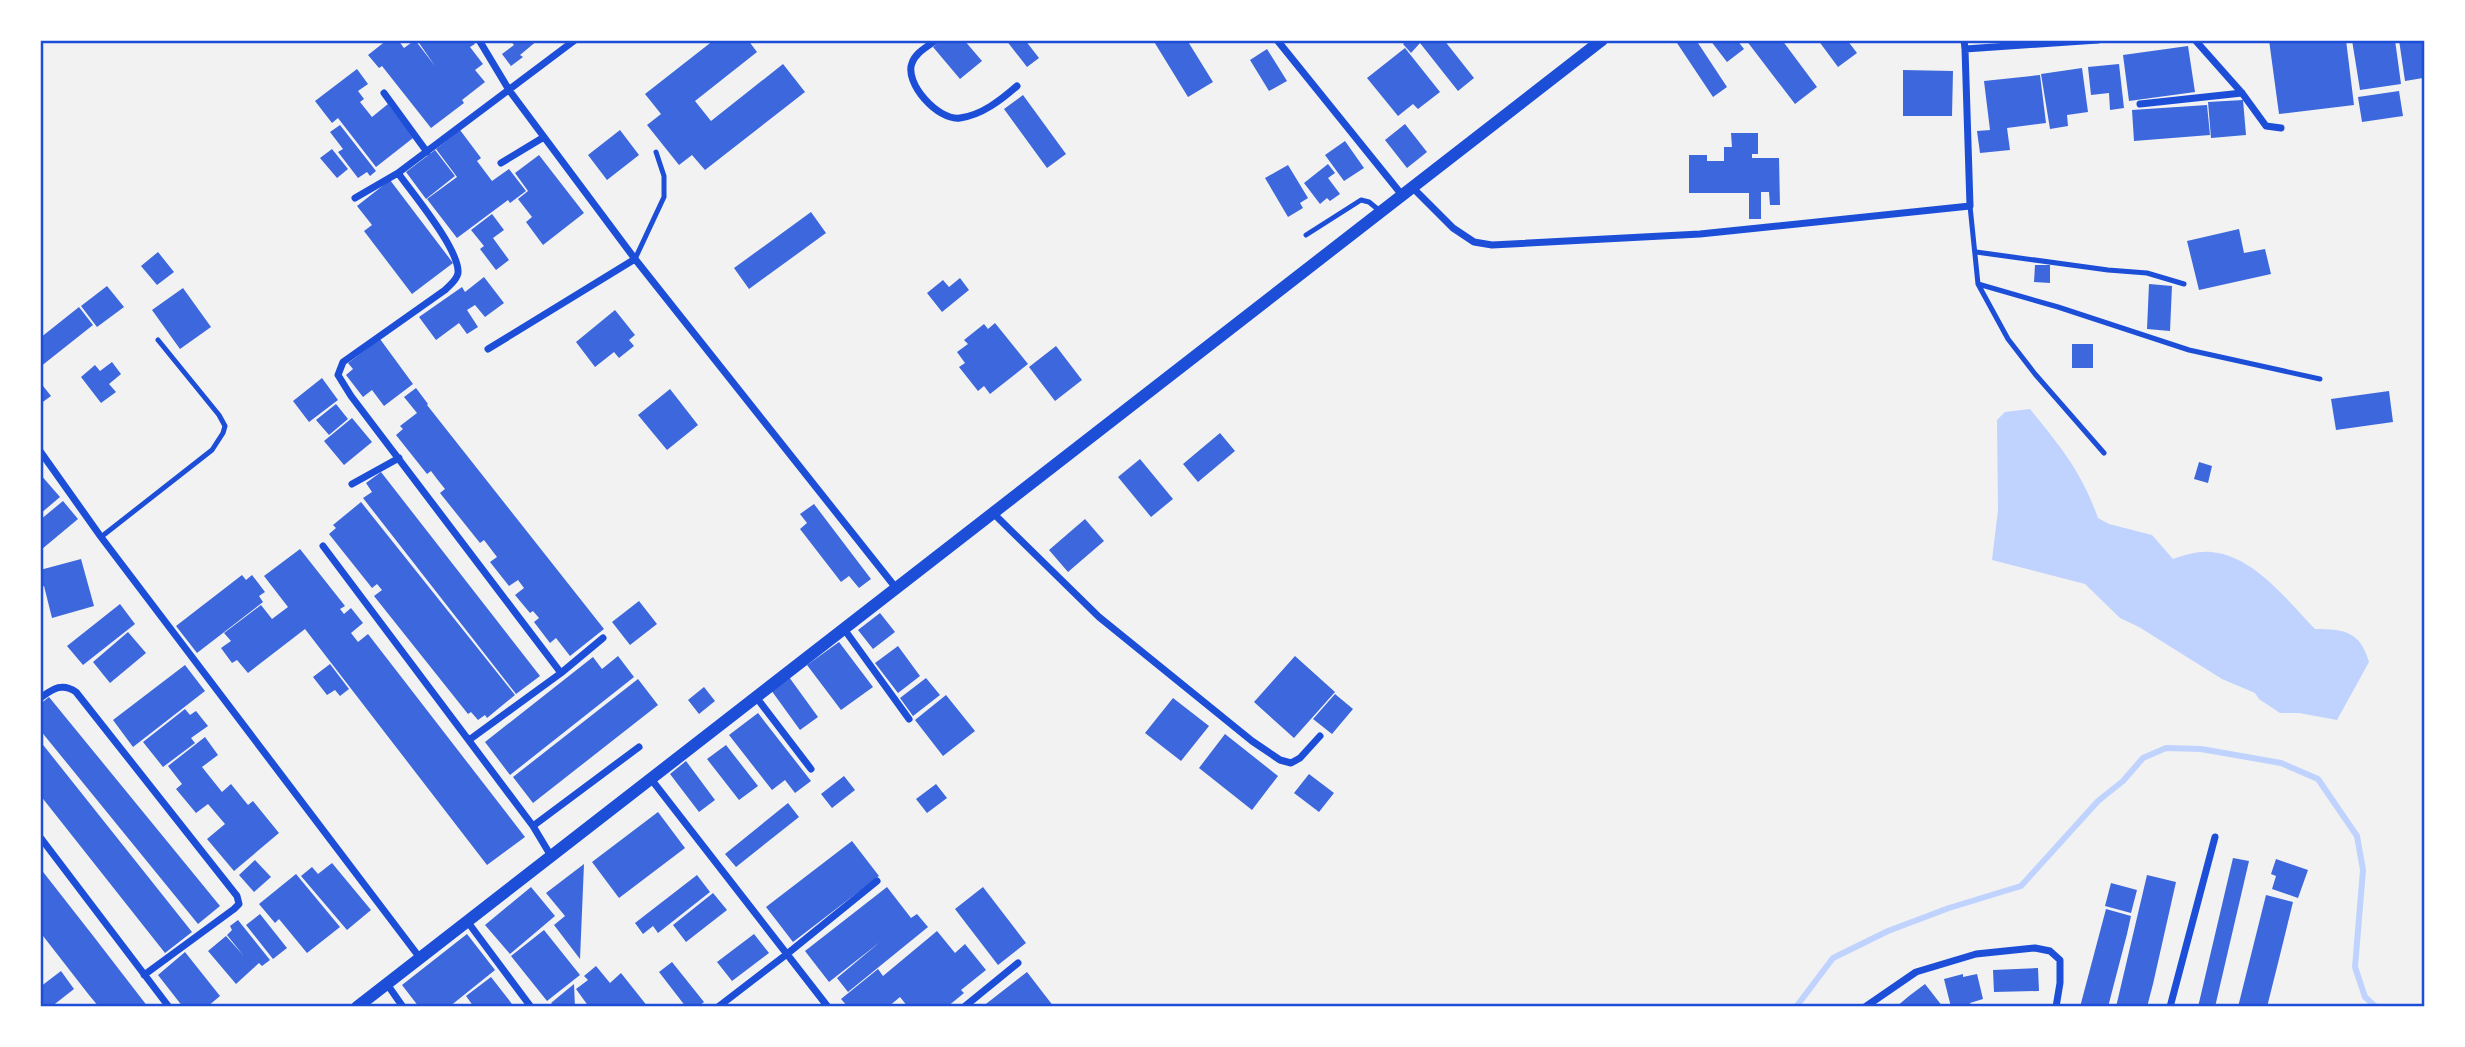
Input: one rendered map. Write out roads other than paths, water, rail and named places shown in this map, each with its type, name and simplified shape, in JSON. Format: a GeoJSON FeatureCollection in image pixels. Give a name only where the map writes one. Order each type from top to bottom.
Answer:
{"type":"FeatureCollection","features":[{"type":"Feature","properties":{"kind":"street"},"geometry":{"type":"LineString","coordinates":[[479,40],[509,90],[635,259],[896,588]]}},
{"type":"Feature","properties":{"kind":"street"},"geometry":{"type":"LineString","coordinates":[[355,198],[398,173],[575,40]]}},
{"type":"Feature","properties":{"kind":"street"},"geometry":{"type":"LineString","coordinates":[[936,40],[918,53],[910,70],[914,82],[928,103],[939,113],[950,118],[962,118],[996,104],[1017,86]]}},
{"type":"Feature","properties":{"kind":"street"},"geometry":{"type":"LineString","coordinates":[[1277,40],[1407,191],[1474,242],[1492,245],[1700,234],[1970,206],[1964,40]]}},
{"type":"Feature","properties":{"kind":"street"},"geometry":{"type":"LineString","coordinates":[[357,1007],[1602,40]]}},
{"type":"Feature","properties":{"kind":"street"},"geometry":{"type":"LineString","coordinates":[[1965,49],[2098,40]]}},
{"type":"Feature","properties":{"kind":"street"},"geometry":{"type":"LineString","coordinates":[[2195,40],[2242,93],[2266,126],[2281,128]]}},
{"type":"Feature","properties":{"kind":"street"},"geometry":{"type":"LineString","coordinates":[[384,93],[427,152]]}},
{"type":"Feature","properties":{"kind":"street"},"geometry":{"type":"LineString","coordinates":[[2140,104],[2242,93]]}},
{"type":"Feature","properties":{"kind":"street"},"geometry":{"type":"LineString","coordinates":[[501,163],[544,136]]}},
{"type":"Feature","properties":{"kind":"street"},"geometry":{"type":"LineString","coordinates":[[398,173],[454,252],[458,273],[454,283],[445,290],[343,362],[338,375],[351,396],[561,673]]}},
{"type":"Feature","properties":{"kind":"street"},"geometry":{"type":"LineString","coordinates":[[488,349],[635,259]]}},
{"type":"Feature","properties":{"kind":"street"},"geometry":{"type":"LineString","coordinates":[[40,451],[101,537],[420,958]]}},
{"type":"Feature","properties":{"kind":"street"},"geometry":{"type":"LineString","coordinates":[[352,484],[399,458]]}},
{"type":"Feature","properties":{"kind":"street"},"geometry":{"type":"LineString","coordinates":[[993,513],[1099,617],[1252,741],[1280,760],[1291,763],[1300,758],[1320,736]]}},
{"type":"Feature","properties":{"kind":"street"},"geometry":{"type":"LineString","coordinates":[[323,546],[533,825],[551,856]]}},
{"type":"Feature","properties":{"kind":"street"},"geometry":{"type":"LineString","coordinates":[[844,629],[909,719]]}},
{"type":"Feature","properties":{"kind":"street"},"geometry":{"type":"LineString","coordinates":[[469,740],[561,673],[603,638]]}},
{"type":"Feature","properties":{"kind":"street"},"geometry":{"type":"LineString","coordinates":[[40,698],[58,686],[68,686],[76,692],[237,896],[239,904],[234,909],[145,975]]}},
{"type":"Feature","properties":{"kind":"street"},"geometry":{"type":"LineString","coordinates":[[756,697],[811,769]]}},
{"type":"Feature","properties":{"kind":"street"},"geometry":{"type":"LineString","coordinates":[[533,825],[639,747]]}},
{"type":"Feature","properties":{"kind":"street"},"geometry":{"type":"LineString","coordinates":[[651,779],[828,1007]]}},
{"type":"Feature","properties":{"kind":"street"},"geometry":{"type":"LineString","coordinates":[[2170,1007],[2215,837]]}},
{"type":"Feature","properties":{"kind":"street"},"geometry":{"type":"LineString","coordinates":[[40,838],[169,1007]]}},
{"type":"Feature","properties":{"kind":"street"},"geometry":{"type":"LineString","coordinates":[[718,1007],[877,881]]}},
{"type":"Feature","properties":{"kind":"street"},"geometry":{"type":"LineString","coordinates":[[467,921],[531,1007]]}},
{"type":"Feature","properties":{"kind":"street"},"geometry":{"type":"LineString","coordinates":[[1865,1007],[1916,972],[1976,954],[2035,948],[2050,951],[2060,960],[2056,1007]]}},
{"type":"Feature","properties":{"kind":"street"},"geometry":{"type":"LineString","coordinates":[[964,1007],[1018,963]]}},
{"type":"Feature","properties":{"kind":"street"},"geometry":{"type":"LineString","coordinates":[[387,984],[403,1007]]}},
{"type":"Feature","properties":{"kind":"lane"},"geometry":{"type":"LineString","coordinates":[[635,259],[664,197],[664,176],[656,152]]}},
{"type":"Feature","properties":{"kind":"lane"},"geometry":{"type":"LineString","coordinates":[[1306,234],[1361,200],[1369,202],[1381,212]]}},
{"type":"Feature","properties":{"kind":"lane"},"geometry":{"type":"LineString","coordinates":[[1970,206],[1978,284],[2008,339],[2104,453]]}},
{"type":"Feature","properties":{"kind":"lane"},"geometry":{"type":"LineString","coordinates":[[1976,252],[2147,273],[2184,284]]}},
{"type":"Feature","properties":{"kind":"lane"},"geometry":{"type":"LineString","coordinates":[[1978,284],[2070,310],[2189,350],[2320,379]]}},
{"type":"Feature","properties":{"kind":"lane"},"geometry":{"type":"LineString","coordinates":[[101,537],[212,450],[223,433],[225,426],[219,415],[158,340]]}},
{"type":"Feature","properties":{"kind":"water"},"geometry":{"type":"Polygon","coordinates":[[[2030,409],[2077,473],[2098,518],[2109,524],[2152,535],[2173,559],[2211,552],[2241,561],[2269,581],[2315,629],[2342,631],[2356,638],[2369,662],[2337,720],[2299,713],[2280,713],[2259,699],[2255,693],[2222,679],[2120,618],[2085,584],[1992,560],[1998,510],[1997,420],[2005,412],[2030,409]]]}},
{"type":"Feature","properties":{"kind":"waterway"},"geometry":{"type":"LineString","coordinates":[[1796,1007],[1833,958],[1888,931],[1949,908],[2021,886],[2098,801],[2123,781],[2143,758],[2166,748],[2201,749],[2281,763],[2318,779],[2357,836],[2363,870],[2355,967],[2365,997],[2376,1007]]}}]}
